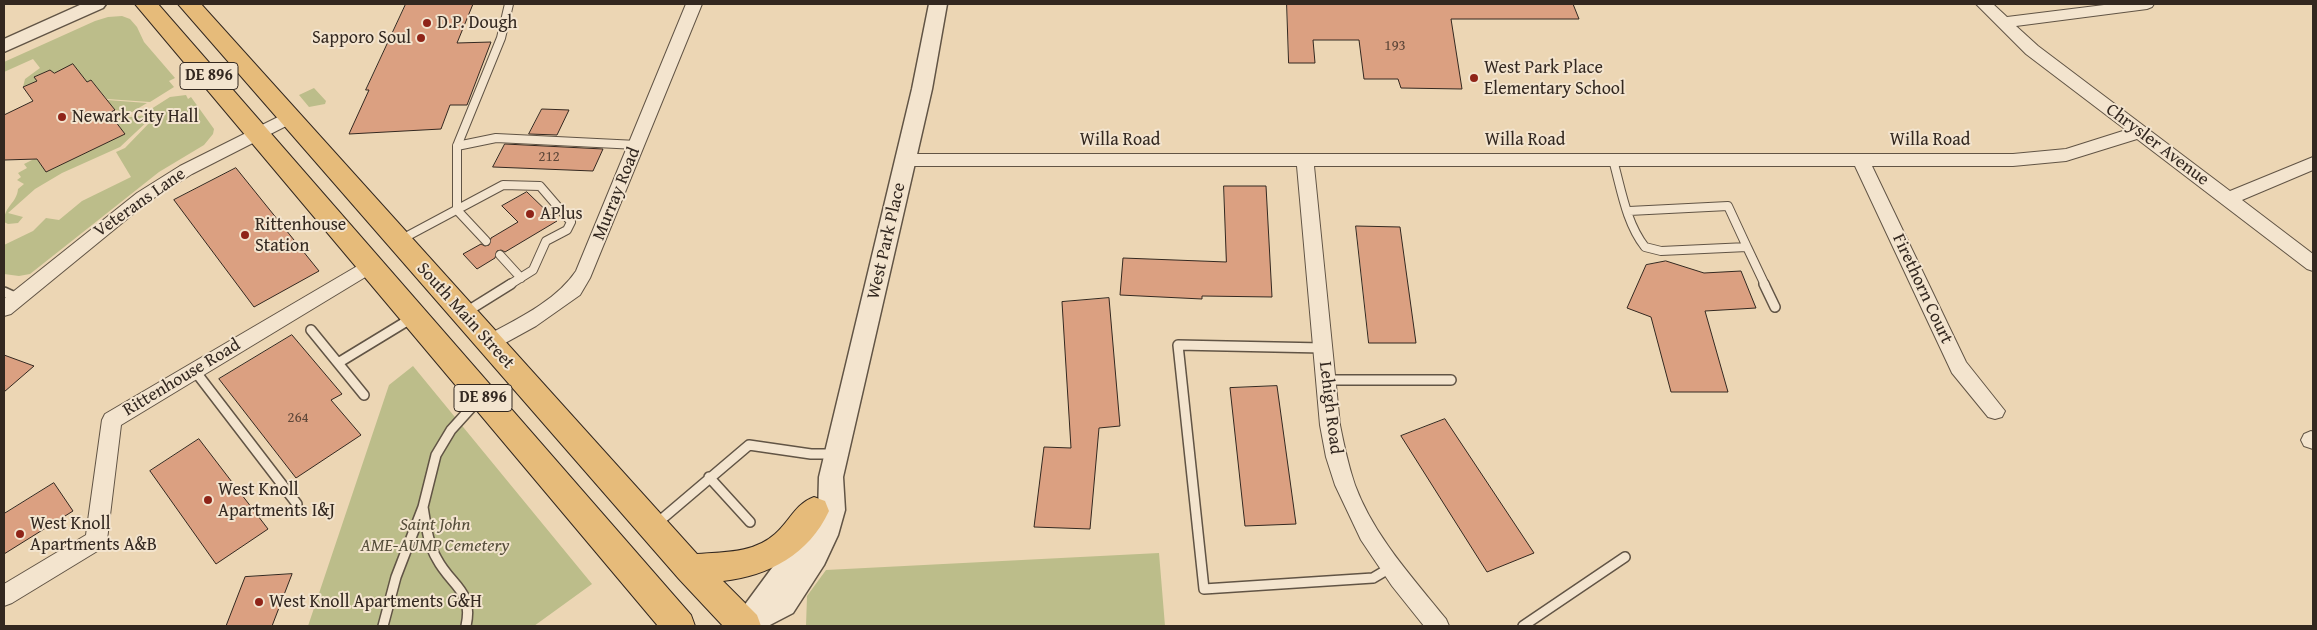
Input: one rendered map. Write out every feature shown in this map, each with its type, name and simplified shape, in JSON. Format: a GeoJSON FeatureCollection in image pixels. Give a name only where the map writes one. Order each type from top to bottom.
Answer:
{"type":"FeatureCollection","features":[{"type":"Feature","properties":{"kind":"main road","name":"South Main Street"},"geometry":{"type":"LineString","coordinates":[[146,4],[679,626]]}},
{"type":"Feature","properties":{"kind":"main road","name":"South Main Street"},"geometry":{"type":"LineString","coordinates":[[189,4],[690,569],[744,626]]}},
{"type":"Feature","properties":{"kind":"main road"},"geometry":{"type":"LineString","coordinates":[[351,242],[399,241]]}},
{"type":"Feature","properties":{"kind":"main road"},"geometry":{"type":"LineString","coordinates":[[371,265],[422,267]]}},
{"type":"Feature","properties":{"kind":"main road"},"geometry":{"type":"LineString","coordinates":[[690,569],[748,563],[766,557],[785,544],[814,511]]}},
{"type":"Feature","properties":{"kind":"street"},"geometry":{"type":"LineString","coordinates":[[4,46],[97,4]]}},
{"type":"Feature","properties":{"kind":"street","name":"Murray Road"},"geometry":{"type":"LineString","coordinates":[[490,343],[529,321],[573,290],[584,273],[694,4]]}},
{"type":"Feature","properties":{"kind":"street","name":"West Park Place"},"geometry":{"type":"LineString","coordinates":[[744,626],[784,604],[815,557],[825,535],[832,510],[834,466],[922,89],[938,4]]}},
{"type":"Feature","properties":{"kind":"street","name":"Chrysler Avenue"},"geometry":{"type":"LineString","coordinates":[[1984,4],[2032,50],[2313,264]]}},
{"type":"Feature","properties":{"kind":"street"},"geometry":{"type":"LineString","coordinates":[[2003,23],[2147,4]]}},
{"type":"Feature","properties":{"kind":"street","name":"Veterans Lane"},"geometry":{"type":"LineString","coordinates":[[8,300],[144,197],[186,170],[290,117]]}},
{"type":"Feature","properties":{"kind":"street","name":"Willa Road"},"geometry":{"type":"LineString","coordinates":[[906,160],[1980,160],[2050,158],[2085,151],[2140,132]]}},
{"type":"Feature","properties":{"kind":"street","name":"Lehigh Road"},"geometry":{"type":"LineString","coordinates":[[1305,160],[1334,449],[1343,483],[1356,513],[1390,568],[1438,626]]}},
{"type":"Feature","properties":{"kind":"street","name":"Firethorn Court"},"geometry":{"type":"LineString","coordinates":[[1861,160],[1959,366],[1995,411]]}},
{"type":"Feature","properties":{"kind":"street"},"geometry":{"type":"LineString","coordinates":[[2228,199],[2313,163]]}},
{"type":"Feature","properties":{"kind":"street","name":"Rittenhouse Road"},"geometry":{"type":"LineString","coordinates":[[4,596],[96,540],[112,420],[371,265]]}},
{"type":"Feature","properties":{"kind":"street","name":"West Park Place"},"geometry":{"type":"LineString","coordinates":[[744,626],[777,584],[797,554],[834,466]]}},
{"type":"Feature","properties":{"kind":"lane"},"geometry":{"type":"LineString","coordinates":[[486,241],[457,210],[457,146],[501,38],[509,4]]}},
{"type":"Feature","properties":{"kind":"lane"},"geometry":{"type":"LineString","coordinates":[[457,146],[496,138],[637,145]]}},
{"type":"Feature","properties":{"kind":"lane"},"geometry":{"type":"LineString","coordinates":[[1613,160],[1636,235],[1643,246],[1648,249],[1661,251],[1747,247]]}},
{"type":"Feature","properties":{"kind":"lane"},"geometry":{"type":"LineString","coordinates":[[399,241],[503,185],[540,186],[570,222],[567,230],[546,241],[533,270],[463,314]]}},
{"type":"Feature","properties":{"kind":"lane"},"geometry":{"type":"LineString","coordinates":[[1629,211],[1728,206],[1775,307]]}},
{"type":"Feature","properties":{"kind":"lane"},"geometry":{"type":"LineString","coordinates":[[500,255],[521,278]]}},
{"type":"Feature","properties":{"kind":"lane"},"geometry":{"type":"LineString","coordinates":[[338,363],[414,317]]}},
{"type":"Feature","properties":{"kind":"lane"},"geometry":{"type":"LineString","coordinates":[[311,330],[364,395]]}},
{"type":"Feature","properties":{"kind":"lane"},"geometry":{"type":"LineString","coordinates":[[1323,348],[1178,345],[1204,589],[1372,578],[1390,568]]}},
{"type":"Feature","properties":{"kind":"lane"},"geometry":{"type":"LineString","coordinates":[[195,370],[297,504]]}},
{"type":"Feature","properties":{"kind":"lane"},"geometry":{"type":"LineString","coordinates":[[1326,380],[1451,380]]}},
{"type":"Feature","properties":{"kind":"lane"},"geometry":{"type":"LineString","coordinates":[[383,626],[396,577],[423,507],[436,454],[451,430],[481,396]]}},
{"type":"Feature","properties":{"kind":"lane"},"geometry":{"type":"LineString","coordinates":[[653,527],[709,477],[749,445],[811,454],[834,466]]}},
{"type":"Feature","properties":{"kind":"lane"},"geometry":{"type":"LineString","coordinates":[[709,477],[750,522]]}},
{"type":"Feature","properties":{"kind":"lane"},"geometry":{"type":"LineString","coordinates":[[423,507],[436,559],[464,592],[470,616],[466,626]]}},
{"type":"Feature","properties":{"kind":"lane"},"geometry":{"type":"LineString","coordinates":[[1523,626],[1625,556]]}},
{"type":"Feature","properties":{"kind":"green space"},"geometry":{"type":"Polygon","coordinates":[[[122,16],[130,19],[137,27],[144,42],[175,78],[169,81],[174,87],[150,102],[107,99],[91,80],[70,90],[50,70],[34,77],[37,81],[23,87],[25,79],[40,68],[33,59],[4,72],[4,62],[95,21],[108,17],[122,16]]]}},
{"type":"Feature","properties":{"kind":"green space"},"geometry":{"type":"Polygon","coordinates":[[[314,88],[326,101],[325,104],[309,107],[299,95],[314,88]]]}},
{"type":"Feature","properties":{"kind":"green space"},"geometry":{"type":"Polygon","coordinates":[[[186,95],[188,99],[191,97],[214,129],[213,134],[204,145],[159,172],[30,274],[19,276],[4,274],[4,245],[33,231],[46,218],[59,220],[82,201],[131,177],[116,152],[125,148],[153,119],[154,115],[148,111],[170,97],[186,95]]]}},
{"type":"Feature","properties":{"kind":"green space"},"geometry":{"type":"Polygon","coordinates":[[[107,100],[147,103],[132,112],[115,110],[107,100]]]}},
{"type":"Feature","properties":{"kind":"green space"},"geometry":{"type":"Polygon","coordinates":[[[150,115],[151,118],[120,147],[62,173],[35,189],[8,213],[23,217],[18,223],[8,224],[4,222],[6,212],[15,198],[18,189],[24,184],[17,180],[21,177],[18,173],[27,168],[24,164],[36,158],[46,172],[125,134],[114,119],[150,115]]]}},
{"type":"Feature","properties":{"kind":"green space","name":"Saint John AME-AUMP Cemetery"},"geometry":{"type":"Polygon","coordinates":[[[413,366],[592,584],[534,626],[308,626],[389,385],[413,366]]]}},
{"type":"Feature","properties":{"kind":"green space"},"geometry":{"type":"Polygon","coordinates":[[[1159,553],[1165,626],[806,626],[807,596],[826,570],[1159,553]]]}},
{"type":"Feature","properties":{"kind":"building"},"geometry":{"type":"Polygon","coordinates":[[[406,4],[473,4],[457,43],[491,42],[467,105],[450,105],[441,129],[349,134],[369,90],[366,90],[406,4]]]}},
{"type":"Feature","properties":{"kind":"building","name":"West Park Place Elementary School"},"geometry":{"type":"Polygon","coordinates":[[[1287,4],[1573,4],[1579,19],[1451,19],[1462,89],[1401,88],[1398,79],[1364,79],[1359,40],[1313,40],[1315,63],[1289,63],[1287,4]]]}},
{"type":"Feature","properties":{"kind":"building","name":"Newark City Hall"},"geometry":{"type":"Polygon","coordinates":[[[73,64],[87,82],[91,80],[115,110],[109,113],[125,134],[46,172],[37,159],[4,160],[4,115],[33,101],[23,87],[37,81],[34,77],[50,70],[54,73],[73,64]]]}},
{"type":"Feature","properties":{"kind":"building"},"geometry":{"type":"Polygon","coordinates":[[[542,109],[569,110],[557,135],[529,134],[542,109]]]}},
{"type":"Feature","properties":{"kind":"building"},"geometry":{"type":"Polygon","coordinates":[[[505,144],[603,149],[593,171],[493,167],[505,144]]]}},
{"type":"Feature","properties":{"kind":"building","name":"Rittenhouse Station"},"geometry":{"type":"Polygon","coordinates":[[[236,168],[319,271],[254,307],[174,200],[236,168]]]}},
{"type":"Feature","properties":{"kind":"building"},"geometry":{"type":"Polygon","coordinates":[[[1224,186],[1266,186],[1272,297],[1202,296],[1202,299],[1120,295],[1123,258],[1226,262],[1224,186]]]}},
{"type":"Feature","properties":{"kind":"building"},"geometry":{"type":"Polygon","coordinates":[[[527,192],[557,221],[505,252],[497,251],[495,258],[477,269],[463,254],[481,244],[489,245],[491,238],[518,222],[502,206],[527,192]]]}},
{"type":"Feature","properties":{"kind":"building"},"geometry":{"type":"Polygon","coordinates":[[[1356,226],[1400,227],[1416,343],[1369,343],[1356,226]]]}},
{"type":"Feature","properties":{"kind":"building"},"geometry":{"type":"Polygon","coordinates":[[[1666,261],[1704,273],[1741,271],[1756,308],[1705,311],[1728,392],[1671,392],[1651,317],[1627,308],[1646,265],[1666,261]]]}},
{"type":"Feature","properties":{"kind":"building"},"geometry":{"type":"Polygon","coordinates":[[[1109,298],[1120,426],[1099,428],[1090,529],[1034,527],[1044,447],[1071,448],[1062,302],[1109,298]]]}},
{"type":"Feature","properties":{"kind":"building"},"geometry":{"type":"Polygon","coordinates":[[[292,335],[342,394],[331,400],[361,435],[296,478],[219,379],[292,335]]]}},
{"type":"Feature","properties":{"kind":"building"},"geometry":{"type":"Polygon","coordinates":[[[4,355],[34,366],[4,392],[4,355]]]}},
{"type":"Feature","properties":{"kind":"building"},"geometry":{"type":"Polygon","coordinates":[[[1277,386],[1296,524],[1245,526],[1230,388],[1277,386]]]}},
{"type":"Feature","properties":{"kind":"building"},"geometry":{"type":"Polygon","coordinates":[[[1445,419],[1534,553],[1487,572],[1401,436],[1445,419]]]}},
{"type":"Feature","properties":{"kind":"building","name":"West Knoll Apartments I&J"},"geometry":{"type":"Polygon","coordinates":[[[199,439],[268,529],[216,564],[150,471],[199,439]]]}},
{"type":"Feature","properties":{"kind":"building","name":"West Knoll Apartments A&B"},"geometry":{"type":"Polygon","coordinates":[[[54,483],[73,511],[4,554],[4,514],[54,483]]]}},
{"type":"Feature","properties":{"kind":"building","name":"West Knoll Apartments G&H"},"geometry":{"type":"Polygon","coordinates":[[[292,574],[272,626],[226,626],[245,577],[292,574]]]}},
{"type":"Feature","properties":{"kind":"place","name":"D.P. Dough"},"geometry":{"type":"Point","coordinates":[427,23]}},
{"type":"Feature","properties":{"kind":"place","name":"Sapporo Soul"},"geometry":{"type":"Point","coordinates":[421,38]}},
{"type":"Feature","properties":{"kind":"place","name":"West Park Place Elementary School"},"geometry":{"type":"Point","coordinates":[1474,78]}},
{"type":"Feature","properties":{"kind":"place","name":"Newark City Hall"},"geometry":{"type":"Point","coordinates":[62,117]}},
{"type":"Feature","properties":{"kind":"place","name":"APlus"},"geometry":{"type":"Point","coordinates":[530,214]}},
{"type":"Feature","properties":{"kind":"place","name":"Rittenhouse Station"},"geometry":{"type":"Point","coordinates":[245,235]}},
{"type":"Feature","properties":{"kind":"place","name":"West Knoll Apartments I&J"},"geometry":{"type":"Point","coordinates":[208,500]}},
{"type":"Feature","properties":{"kind":"place","name":"West Knoll Apartments A&B"},"geometry":{"type":"Point","coordinates":[20,534]}},
{"type":"Feature","properties":{"kind":"place","name":"West Knoll Apartments G&H"},"geometry":{"type":"Point","coordinates":[259,602]}}]}
